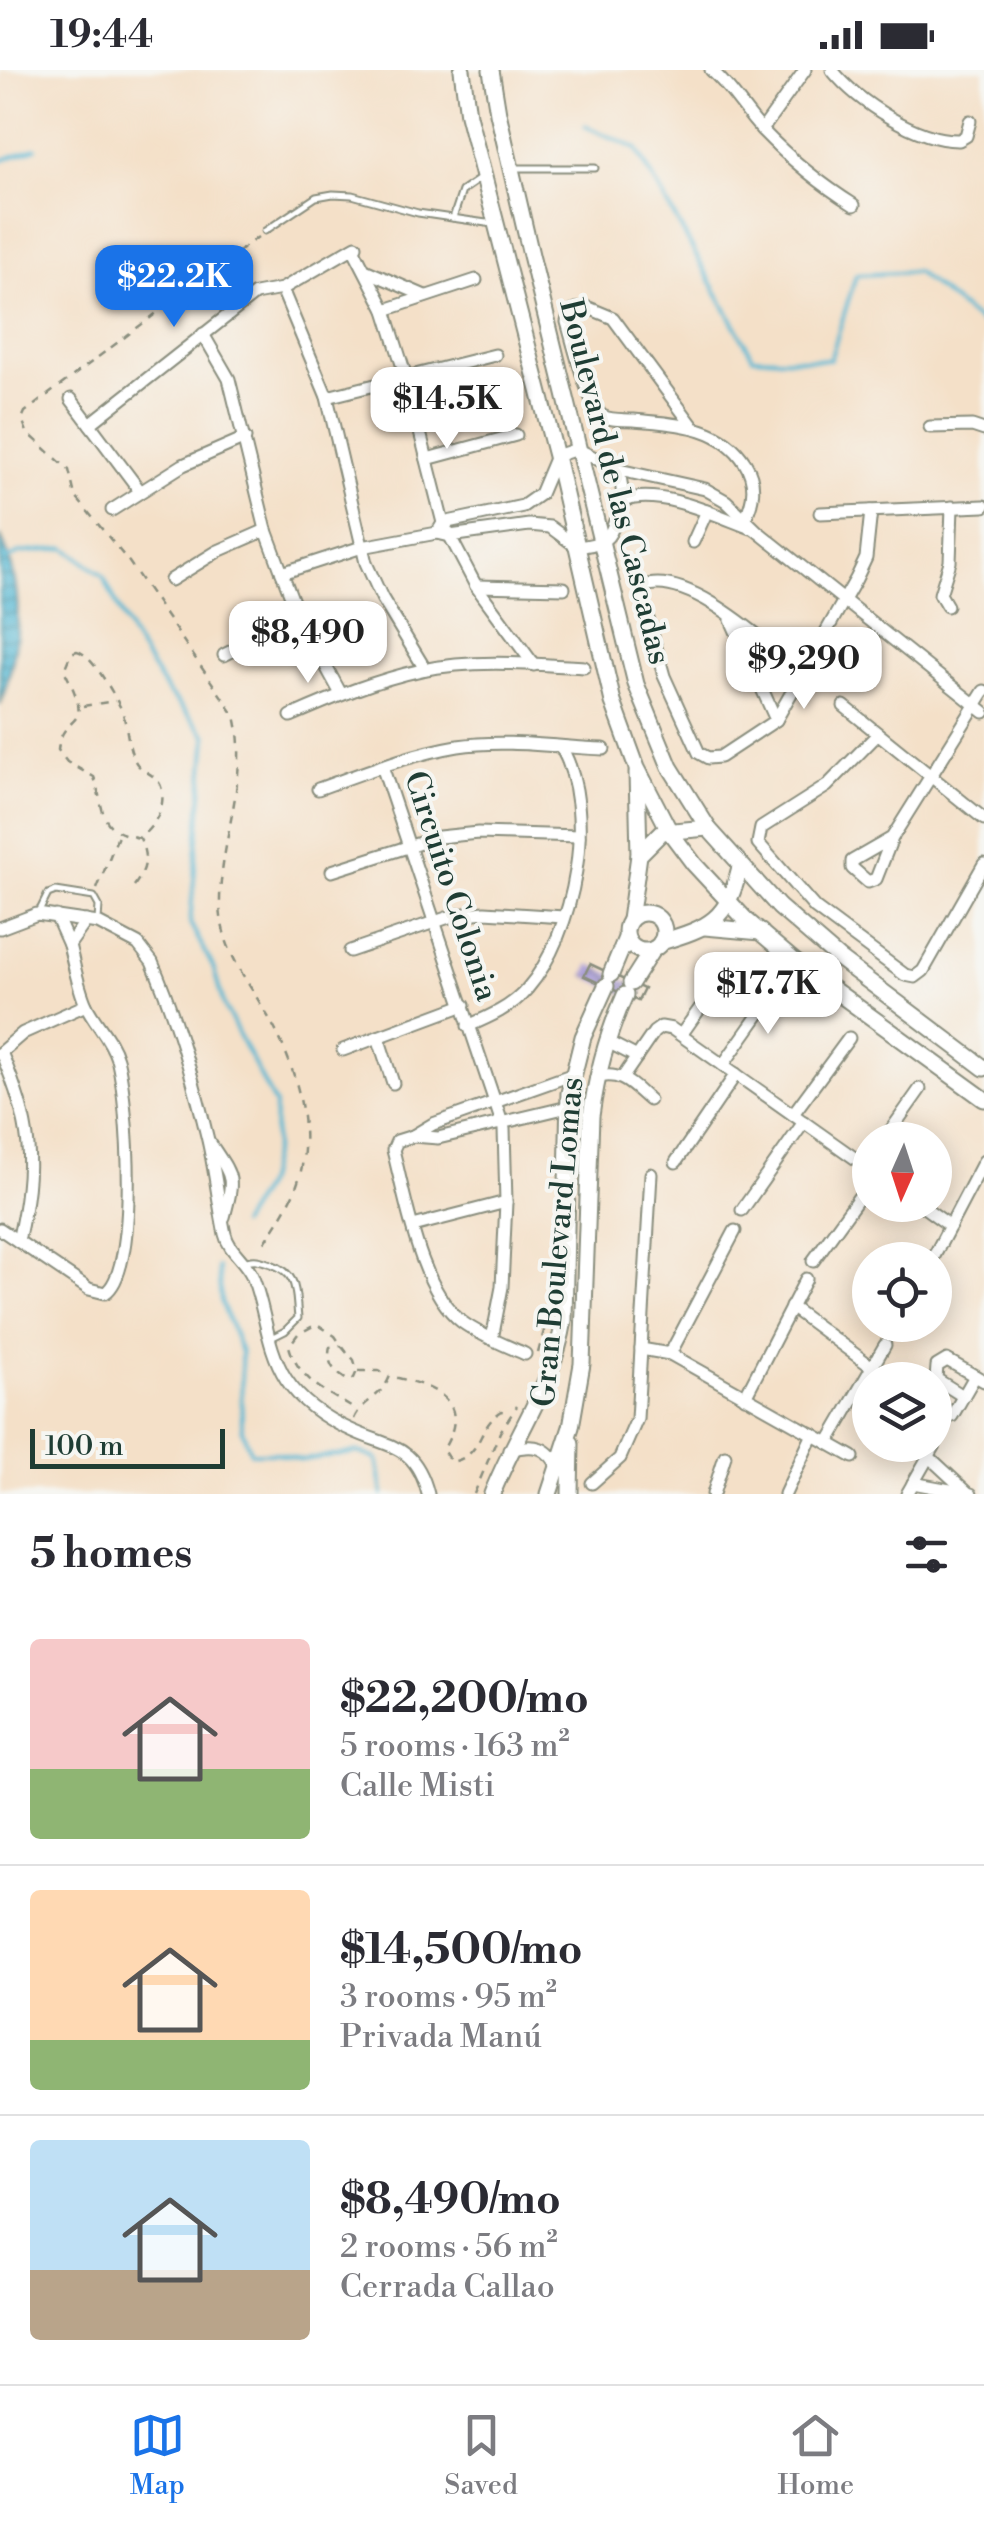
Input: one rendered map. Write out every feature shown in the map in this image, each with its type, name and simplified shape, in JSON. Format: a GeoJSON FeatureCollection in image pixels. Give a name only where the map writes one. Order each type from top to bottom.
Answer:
{"type":"FeatureCollection","features":[{"type":"Feature","properties":{"kind":"main road","name":"Boulevard de las Cascadas"},"geometry":{"type":"LineString","coordinates":[[462,70],[468,115],[556,456],[613,702],[636,768],[670,832],[760,932],[984,1099]]}},
{"type":"Feature","properties":{"kind":"main road","name":"Boulevard de las Cascadas"},"geometry":{"type":"LineString","coordinates":[[491,70],[577,449],[636,684],[670,767],[708,828],[740,867],[814,940],[984,1068]]}},
{"type":"Feature","properties":{"kind":"main road"},"geometry":{"type":"LineString","coordinates":[[636,768],[639,855],[626,938],[634,948],[656,946],[705,927],[721,916],[740,867]]}},
{"type":"Feature","properties":{"kind":"main road"},"geometry":{"type":"LineString","coordinates":[[639,855],[662,832],[708,828]]}},
{"type":"Feature","properties":{"kind":"main road"},"geometry":{"type":"LineString","coordinates":[[630,920],[641,914],[654,915],[662,924],[656,946]]}},
{"type":"Feature","properties":{"kind":"main road"},"geometry":{"type":"LineString","coordinates":[[705,927],[760,932]]}},
{"type":"Feature","properties":{"kind":"main road","name":"Gran Boulevard Lomas"},"geometry":{"type":"LineString","coordinates":[[492,1494],[509,1450],[534,1409],[561,1342],[571,1075],[590,1018],[626,938]]}},
{"type":"Feature","properties":{"kind":"main road","name":"Gran Boulevard Lomas"},"geometry":{"type":"LineString","coordinates":[[549,1494],[571,1426],[582,1352],[596,1078],[608,1034],[628,989],[656,946]]}},
{"type":"Feature","properties":{"kind":"main road"},"geometry":{"type":"LineString","coordinates":[[590,1018],[608,1034]]}},
{"type":"Feature","properties":{"kind":"main road"},"geometry":{"type":"LineString","coordinates":[[916,1052],[934,1032]]}},
{"type":"Feature","properties":{"kind":"main road"},"geometry":{"type":"LineString","coordinates":[[567,1154],[590,1155]]}},
{"type":"Feature","properties":{"kind":"main road"},"geometry":{"type":"LineString","coordinates":[[569,1494],[571,1426]]}},
{"type":"Feature","properties":{"kind":"street"},"geometry":{"type":"LineString","coordinates":[[710,70],[730,88],[762,130],[854,206]]}},
{"type":"Feature","properties":{"kind":"street"},"geometry":{"type":"LineString","coordinates":[[762,130],[806,70]]}},
{"type":"Feature","properties":{"kind":"street"},"geometry":{"type":"LineString","coordinates":[[832,70],[856,96],[916,130],[959,140],[970,130],[970,122]]}},
{"type":"Feature","properties":{"kind":"street"},"geometry":{"type":"LineString","coordinates":[[90,424],[254,294],[282,289],[356,246],[385,310],[406,378],[444,531],[476,586],[534,664]]}},
{"type":"Feature","properties":{"kind":"street"},"geometry":{"type":"LineString","coordinates":[[367,271],[425,296]]}},
{"type":"Feature","properties":{"kind":"street"},"geometry":{"type":"LineString","coordinates":[[385,310],[476,280]]}},
{"type":"Feature","properties":{"kind":"street"},"geometry":{"type":"LineString","coordinates":[[282,289],[327,397],[362,547],[382,598],[425,670]]}},
{"type":"Feature","properties":{"kind":"street"},"geometry":{"type":"LineString","coordinates":[[692,425],[613,318],[589,308],[569,314],[567,322],[594,408],[602,416],[692,425],[725,441],[748,467],[754,489],[743,522]]}},
{"type":"Feature","properties":{"kind":"street"},"geometry":{"type":"LineString","coordinates":[[203,334],[229,378],[266,530],[282,573],[299,617],[341,694]]}},
{"type":"Feature","properties":{"kind":"street"},"geometry":{"type":"LineString","coordinates":[[327,397],[495,356]]}},
{"type":"Feature","properties":{"kind":"street"},"geometry":{"type":"LineString","coordinates":[[71,399],[140,491]]}},
{"type":"Feature","properties":{"kind":"street"},"geometry":{"type":"LineString","coordinates":[[930,427],[972,426],[984,430]]}},
{"type":"Feature","properties":{"kind":"street"},"geometry":{"type":"LineString","coordinates":[[428,459],[516,435]]}},
{"type":"Feature","properties":{"kind":"street"},"geometry":{"type":"LineString","coordinates":[[112,510],[184,465],[244,438]]}},
{"type":"Feature","properties":{"kind":"street"},"geometry":{"type":"LineString","coordinates":[[282,573],[362,547],[444,531],[523,506],[540,494],[556,456],[577,449],[619,470],[705,489],[726,501],[743,522]]}},
{"type":"Feature","properties":{"kind":"street"},"geometry":{"type":"LineString","coordinates":[[444,531],[529,525],[550,527],[578,546],[602,544],[612,533],[624,501],[619,470]]}},
{"type":"Feature","properties":{"kind":"street"},"geometry":{"type":"LineString","coordinates":[[624,501],[638,496],[658,499],[743,522],[757,530],[980,709]]}},
{"type":"Feature","properties":{"kind":"street"},"geometry":{"type":"LineString","coordinates":[[820,513],[984,506]]}},
{"type":"Feature","properties":{"kind":"street"},"geometry":{"type":"LineString","coordinates":[[947,606],[940,594],[950,562],[952,508]]}},
{"type":"Feature","properties":{"kind":"street"},"geometry":{"type":"LineString","coordinates":[[804,673],[707,600],[666,584],[642,587],[664,676],[699,753],[708,758],[720,757],[776,720],[804,673],[866,558],[871,510]]}},
{"type":"Feature","properties":{"kind":"street"},"geometry":{"type":"LineString","coordinates":[[694,542],[707,511]]}},
{"type":"Feature","properties":{"kind":"street"},"geometry":{"type":"LineString","coordinates":[[171,580],[218,551],[266,530]]}},
{"type":"Feature","properties":{"kind":"street"},"geometry":{"type":"LineString","coordinates":[[476,586],[564,588]]}},
{"type":"Feature","properties":{"kind":"street"},"geometry":{"type":"LineString","coordinates":[[729,616],[776,720]]}},
{"type":"Feature","properties":{"kind":"street"},"geometry":{"type":"LineString","coordinates":[[224,655],[299,617]]}},
{"type":"Feature","properties":{"kind":"street"},"geometry":{"type":"LineString","coordinates":[[291,716],[341,694],[425,670],[482,664],[584,667]]}},
{"type":"Feature","properties":{"kind":"street"},"geometry":{"type":"LineString","coordinates":[[892,838],[929,775],[980,709],[984,691]]}},
{"type":"Feature","properties":{"kind":"street"},"geometry":{"type":"LineString","coordinates":[[844,706],[984,819]]}},
{"type":"Feature","properties":{"kind":"street"},"geometry":{"type":"LineString","coordinates":[[878,734],[826,786],[761,828],[758,843],[815,908],[905,976],[923,971],[984,864]]}},
{"type":"Feature","properties":{"kind":"street","name":"Circuito Colonia"},"geometry":{"type":"LineString","coordinates":[[492,1339],[502,1287],[506,1202],[502,1122],[382,766],[478,744],[604,749]]}},
{"type":"Feature","properties":{"kind":"street","name":"Circuito Colonia"},"geometry":{"type":"LineString","coordinates":[[468,1026],[494,1014],[526,991],[544,966],[564,917],[575,878],[579,836],[576,779],[562,747]]}},
{"type":"Feature","properties":{"kind":"street"},"geometry":{"type":"LineString","coordinates":[[318,788],[382,766]]}},
{"type":"Feature","properties":{"kind":"street"},"geometry":{"type":"LineString","coordinates":[[332,871],[439,837],[478,832],[579,836]]}},
{"type":"Feature","properties":{"kind":"street"},"geometry":{"type":"LineString","coordinates":[[350,951],[435,921],[485,912],[564,917]]}},
{"type":"Feature","properties":{"kind":"street"},"geometry":{"type":"LineString","coordinates":[[0,928],[38,914],[92,922],[138,944],[152,962],[208,1140],[232,1175],[224,1221],[231,1248],[249,1260],[268,1340],[287,1380],[305,1401],[351,1430],[390,1442],[406,1454],[428,1494]]}},
{"type":"Feature","properties":{"kind":"street"},"geometry":{"type":"LineString","coordinates":[[0,1229],[90,1290],[105,1294],[115,1284],[128,1220],[124,1096],[116,1056],[86,1005],[69,945],[56,916]]}},
{"type":"Feature","properties":{"kind":"street"},"geometry":{"type":"LineString","coordinates":[[69,945],[92,922]]}},
{"type":"Feature","properties":{"kind":"street"},"geometry":{"type":"LineString","coordinates":[[723,1065],[779,986]]}},
{"type":"Feature","properties":{"kind":"street"},"geometry":{"type":"LineString","coordinates":[[681,1035],[708,997]]}},
{"type":"Feature","properties":{"kind":"street"},"geometry":{"type":"LineString","coordinates":[[343,1050],[464,1004]]}},
{"type":"Feature","properties":{"kind":"street"},"geometry":{"type":"LineString","coordinates":[[18,1241],[29,1192],[30,1138],[22,1102],[0,1053],[23,1033],[86,1005]]}},
{"type":"Feature","properties":{"kind":"street"},"geometry":{"type":"LineString","coordinates":[[624,1077],[654,1032],[672,1029],[852,1154]]}},
{"type":"Feature","properties":{"kind":"street"},"geometry":{"type":"LineString","coordinates":[[608,1034],[636,1057]]}},
{"type":"Feature","properties":{"kind":"street"},"geometry":{"type":"LineString","coordinates":[[378,1036],[393,1083]]}},
{"type":"Feature","properties":{"kind":"street"},"geometry":{"type":"LineString","coordinates":[[742,1210],[849,1038]]}},
{"type":"Feature","properties":{"kind":"street"},"geometry":{"type":"LineString","coordinates":[[596,1078],[612,1074],[624,1077],[649,1100]]}},
{"type":"Feature","properties":{"kind":"street"},"geometry":{"type":"LineString","coordinates":[[676,1162],[736,1074]]}},
{"type":"Feature","properties":{"kind":"street"},"geometry":{"type":"LineString","coordinates":[[531,1357],[462,1322],[443,1302],[413,1226],[393,1150],[398,1141],[432,1124],[571,1075]]}},
{"type":"Feature","properties":{"kind":"street"},"geometry":{"type":"LineString","coordinates":[[897,1122],[920,1090]]}},
{"type":"Feature","properties":{"kind":"street"},"geometry":{"type":"LineString","coordinates":[[413,1136],[438,1138],[568,1106]]}},
{"type":"Feature","properties":{"kind":"street"},"geometry":{"type":"LineString","coordinates":[[942,1242],[984,1161]]}},
{"type":"Feature","properties":{"kind":"street"},"geometry":{"type":"LineString","coordinates":[[592,1483],[620,1458],[632,1438],[637,1419],[651,1174]]}},
{"type":"Feature","properties":{"kind":"street"},"geometry":{"type":"LineString","coordinates":[[413,1226],[506,1202]]}},
{"type":"Feature","properties":{"kind":"street"},"geometry":{"type":"LineString","coordinates":[[813,1261],[852,1207]]}},
{"type":"Feature","properties":{"kind":"street"},"geometry":{"type":"LineString","coordinates":[[944,1222],[950,1226]]}},
{"type":"Feature","properties":{"kind":"street"},"geometry":{"type":"LineString","coordinates":[[670,1354],[735,1232]]}},
{"type":"Feature","properties":{"kind":"street"},"geometry":{"type":"LineString","coordinates":[[744,1398],[806,1279]]}},
{"type":"Feature","properties":{"kind":"street"},"geometry":{"type":"LineString","coordinates":[[791,1307],[867,1362]]}},
{"type":"Feature","properties":{"kind":"street"},"geometry":{"type":"LineString","coordinates":[[874,1362],[885,1344]]}},
{"type":"Feature","properties":{"kind":"street"},"geometry":{"type":"LineString","coordinates":[[641,1349],[670,1354],[852,1457]]}},
{"type":"Feature","properties":{"kind":"street"},"geometry":{"type":"LineString","coordinates":[[952,1416],[980,1378],[947,1360],[937,1366],[936,1379],[964,1396]]}},
{"type":"Feature","properties":{"kind":"street"},"geometry":{"type":"LineString","coordinates":[[828,1443],[852,1401]]}},
{"type":"Feature","properties":{"kind":"street"},"geometry":{"type":"LineString","coordinates":[[786,1494],[813,1434]]}},
{"type":"Feature","properties":{"kind":"street"},"geometry":{"type":"LineString","coordinates":[[509,1450],[528,1445],[547,1450],[558,1465],[569,1494]]}},
{"type":"Feature","properties":{"kind":"street"},"geometry":{"type":"LineString","coordinates":[[714,1494],[725,1456]]}},
{"type":"Feature","properties":{"kind":"street"},"geometry":{"type":"LineString","coordinates":[[925,1462],[910,1489],[969,1493]]}},
{"type":"Feature","properties":{"kind":"street"},"geometry":{"type":"LineString","coordinates":[[945,1462],[969,1493]]}},
{"type":"Feature","properties":{"kind":"lane"},"geometry":{"type":"LineString","coordinates":[[512,168],[595,168]]}},
{"type":"Feature","properties":{"kind":"lane"},"geometry":{"type":"LineString","coordinates":[[453,218],[462,190],[484,176]]}},
{"type":"Feature","properties":{"kind":"lane"},"geometry":{"type":"LineString","coordinates":[[265,232],[316,196],[333,194],[496,224]]}},
{"type":"Feature","properties":{"kind":"lane"},"geometry":{"type":"LineString","coordinates":[[38,914],[51,892],[94,897],[99,906],[92,922]]}},
{"type":"Feature","properties":{"kind":"lane"},"geometry":{"type":"LineString","coordinates":[[249,1260],[290,1272],[298,1315],[285,1331],[268,1340]]}},
{"type":"Feature","properties":{"kind":"path"},"geometry":{"type":"LineString","coordinates":[[130,562],[227,704],[238,731],[220,905],[238,972],[265,1010],[289,1062],[300,1100],[304,1137],[299,1177],[286,1209],[249,1260]]}},
{"type":"Feature","properties":{"kind":"path"},"geometry":{"type":"LineString","coordinates":[[77,651],[89,657],[116,701],[137,763],[158,779],[163,793],[160,811],[153,826],[140,838],[119,834],[107,826],[94,777],[67,762],[58,750],[62,736],[78,719],[80,706],[64,670],[70,653],[77,651]]}},
{"type":"Feature","properties":{"kind":"path"},"geometry":{"type":"LineString","coordinates":[[80,706],[116,701]]}},
{"type":"Feature","properties":{"kind":"path"},"geometry":{"type":"LineString","coordinates":[[94,897],[119,834]]}},
{"type":"Feature","properties":{"kind":"path"},"geometry":{"type":"LineString","coordinates":[[134,886],[146,870],[140,838]]}},
{"type":"Feature","properties":{"kind":"path"},"geometry":{"type":"LineString","coordinates":[[531,1357],[552,1300]]}},
{"type":"Feature","properties":{"kind":"path"},"geometry":{"type":"LineString","coordinates":[[347,1353],[335,1336],[317,1324],[298,1334],[288,1346],[298,1369],[314,1386],[358,1411]]}},
{"type":"Feature","properties":{"kind":"path"},"geometry":{"type":"LineString","coordinates":[[341,1346],[347,1353],[358,1371],[349,1381],[331,1368],[330,1347],[341,1346]]}},
{"type":"Feature","properties":{"kind":"path"},"geometry":{"type":"LineString","coordinates":[[358,1371],[379,1371],[440,1391],[455,1418],[453,1434],[443,1450],[451,1462],[465,1460],[476,1449],[488,1420],[502,1412],[512,1414]]}},
{"type":"Feature","properties":{"kind":"path"},"geometry":{"type":"LineString","coordinates":[[351,1430],[358,1411],[383,1392],[390,1376]]}},
{"type":"Feature","properties":{"kind":"path"},"geometry":{"type":"LineString","coordinates":[[474,1494],[500,1432],[521,1401]]}},
{"type":"Feature","properties":{"kind":"water"},"geometry":{"type":"Polygon","coordinates":[[[0,535],[14,577],[18,620],[0,705],[0,535]]]}},
{"type":"Feature","properties":{"kind":"building"},"geometry":{"type":"Polygon","coordinates":[[[590,964],[644,989],[638,1001],[584,976],[590,964]]]}},
{"type":"Feature","properties":{"kind":"waterway"},"geometry":{"type":"LineString","coordinates":[[585,126],[636,148],[753,357],[830,360],[856,275],[916,272],[984,326]]}},
{"type":"Feature","properties":{"kind":"waterway"},"geometry":{"type":"LineString","coordinates":[[0,161],[36,148]]}},
{"type":"Feature","properties":{"kind":"waterway"},"geometry":{"type":"LineString","coordinates":[[10,558],[19,553],[66,548],[103,576],[131,635],[166,690],[207,736],[190,923],[213,967],[224,1006],[275,1105],[274,1146],[266,1182],[240,1225]]}},
{"type":"Feature","properties":{"kind":"waterway"},"geometry":{"type":"LineString","coordinates":[[218,1268],[221,1301],[241,1352],[242,1430],[251,1453],[277,1453],[302,1460],[358,1452],[377,1459],[383,1494]]}}]}
